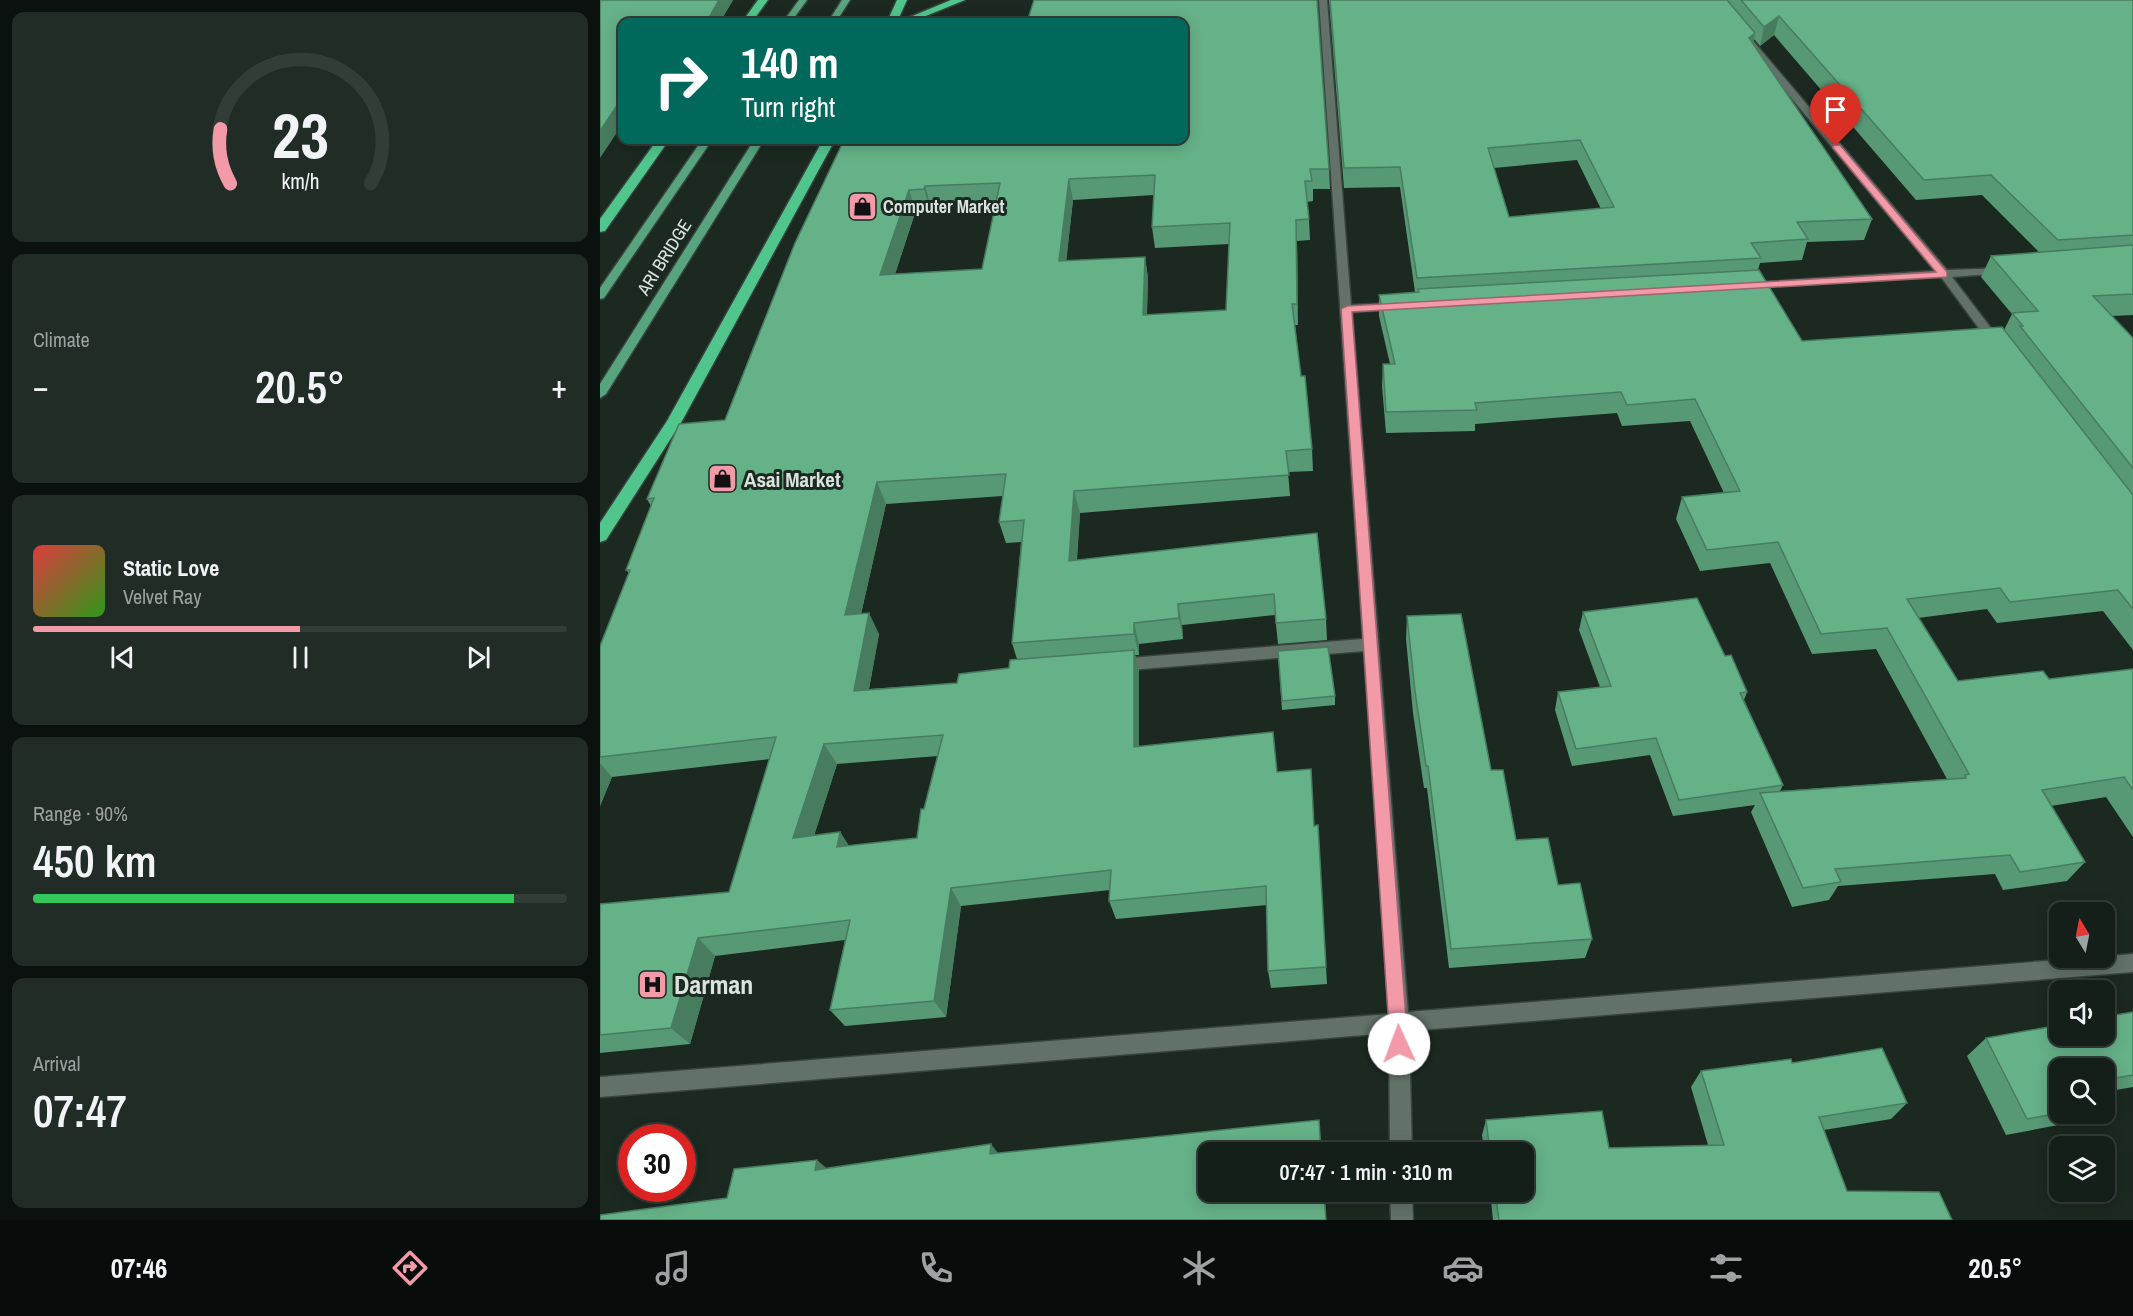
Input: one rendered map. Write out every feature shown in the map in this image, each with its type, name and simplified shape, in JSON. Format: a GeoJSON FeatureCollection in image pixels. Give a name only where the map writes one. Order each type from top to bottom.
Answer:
{"type":"FeatureCollection","features":[{"type":"Feature","properties":{"kind":"highway"},"geometry":{"type":"LineString","coordinates":[[750,18],[763,0]]}},
{"type":"Feature","properties":{"kind":"highway"},"geometry":{"type":"LineString","coordinates":[[894,18],[902,0]]}},
{"type":"Feature","properties":{"kind":"highway"},"geometry":{"type":"LineString","coordinates":[[913,18],[960,0]]}},
{"type":"Feature","properties":{"kind":"highway"},"geometry":{"type":"LineString","coordinates":[[600,228],[660,144]]}},
{"type":"Feature","properties":{"kind":"highway"},"geometry":{"type":"LineString","coordinates":[[600,537],[674,421],[827,144]]}},
{"type":"Feature","properties":{"kind":"main road"},"geometry":{"type":"LineString","coordinates":[[790,18],[802,0]]}},
{"type":"Feature","properties":{"kind":"main road"},"geometry":{"type":"LineString","coordinates":[[835,18],[846,0]]}},
{"type":"Feature","properties":{"kind":"main road"},"geometry":{"type":"LineString","coordinates":[[600,296],[704,144]]}},
{"type":"Feature","properties":{"kind":"main road","name":"ARI BRIDGE"},"geometry":{"type":"LineString","coordinates":[[600,394],[756,144]]}},
{"type":"Feature","properties":{"kind":"street"},"geometry":{"type":"LineString","coordinates":[[1323,0],[1399,1022],[1401,1142]]}},
{"type":"Feature","properties":{"kind":"street"},"geometry":{"type":"LineString","coordinates":[[1744,37],[1944,274],[2002,351]]}},
{"type":"Feature","properties":{"kind":"street"},"geometry":{"type":"LineString","coordinates":[[1741,286],[2015,269]]}},
{"type":"Feature","properties":{"kind":"street"},"geometry":{"type":"LineString","coordinates":[[1347,309],[1406,306]]}},
{"type":"Feature","properties":{"kind":"street"},"geometry":{"type":"LineString","coordinates":[[1102,666],[1371,644]]}},
{"type":"Feature","properties":{"kind":"street"},"geometry":{"type":"LineString","coordinates":[[600,1087],[2133,963]]}},
{"type":"Feature","properties":{"kind":"street"},"geometry":{"type":"LineString","coordinates":[[1401,1202],[1402,1220]]}},
{"type":"Feature","properties":{"kind":"building"},"geometry":{"type":"Polygon","coordinates":[[[600,0],[719,0],[709,18],[618,18],[618,104],[600,131],[600,0]]]}},
{"type":"Feature","properties":{"kind":"building"},"geometry":{"type":"Polygon","coordinates":[[[1034,0],[1317,0],[1329,169],[1310,169],[1312,181],[1305,181],[1309,219],[1296,220],[1297,304],[1292,304],[1301,376],[1305,376],[1312,449],[1286,451],[1289,475],[1074,491],[1069,561],[1317,533],[1326,619],[1276,623],[1274,594],[1178,604],[1179,618],[1134,623],[1134,634],[1012,643],[1024,520],[999,522],[1006,474],[877,482],[845,615],[869,613],[854,691],[957,683],[959,674],[1009,668],[1010,660],[1134,650],[1134,747],[1273,732],[1277,772],[1311,769],[1314,826],[1318,825],[1326,967],[1268,971],[1266,886],[1109,901],[1111,870],[951,888],[934,1001],[830,1010],[850,920],[698,938],[671,1028],[600,1035],[600,904],[729,892],[776,737],[600,757],[600,646],[630,570],[626,570],[654,498],[647,499],[679,424],[725,420],[795,243],[842,144],[1188,144],[1188,18],[1028,18],[1034,0]],[[1155,175],[1069,179],[1059,261],[1145,257],[1143,315],[1226,310],[1230,223],[1152,227],[1155,175]],[[1000,183],[925,186],[924,189],[909,190],[880,275],[982,269],[1000,183]],[[943,735],[824,744],[793,838],[840,832],[837,847],[917,838],[921,809],[924,809],[943,735]]]}},
{"type":"Feature","properties":{"kind":"building"},"geometry":{"type":"Polygon","coordinates":[[[1330,0],[1727,0],[1755,33],[1749,38],[1872,219],[1797,222],[1808,239],[1751,243],[1761,258],[1417,278],[1400,167],[1344,168],[1330,0]],[[1580,140],[1488,148],[1509,217],[1614,207],[1580,140]]]}},
{"type":"Feature","properties":{"kind":"building"},"geometry":{"type":"Polygon","coordinates":[[[1741,0],[2133,0],[2133,235],[2058,240],[1991,175],[1924,180],[1779,16],[1764,27],[1741,0]]]}},
{"type":"Feature","properties":{"kind":"building"},"geometry":{"type":"Polygon","coordinates":[[[2133,245],[2133,294],[2093,296],[2133,338],[2133,468],[2020,326],[2023,326],[2012,313],[2038,311],[1991,256],[2133,245]]]}},
{"type":"Feature","properties":{"kind":"building"},"geometry":{"type":"Polygon","coordinates":[[[1759,270],[1802,341],[2002,327],[2133,495],[2133,609],[2118,590],[2010,602],[2000,588],[1907,599],[1958,681],[2043,671],[2049,679],[2133,669],[2133,790],[2124,777],[2042,790],[2085,862],[2020,872],[2010,855],[1835,869],[1841,882],[1803,888],[1760,793],[1966,778],[1965,775],[1969,774],[1887,628],[1821,634],[1778,542],[1707,550],[1682,497],[1740,491],[1695,399],[1627,405],[1621,392],[1475,403],[1477,410],[1386,412],[1383,364],[1395,364],[1379,295],[1419,292],[1418,289],[1759,270]]]}},
{"type":"Feature","properties":{"kind":"building"},"geometry":{"type":"Polygon","coordinates":[[[1697,598],[1725,656],[1731,655],[1747,692],[1740,693],[1783,785],[1679,800],[1656,738],[1576,749],[1558,692],[1611,686],[1583,612],[1697,598]]]}},
{"type":"Feature","properties":{"kind":"building"},"geometry":{"type":"Polygon","coordinates":[[[1461,614],[1491,770],[1503,770],[1516,840],[1548,838],[1558,885],[1580,883],[1592,939],[1451,949],[1428,766],[1426,766],[1415,691],[1407,616],[1461,614]]]}},
{"type":"Feature","properties":{"kind":"building"},"geometry":{"type":"Polygon","coordinates":[[[1328,647],[1335,696],[1282,701],[1278,651],[1328,647]]]}},
{"type":"Feature","properties":{"kind":"building"},"geometry":{"type":"Polygon","coordinates":[[[2133,1012],[2133,1075],[2115,1078],[2115,1058],[2049,1058],[2049,1115],[2027,1119],[1986,1038],[2049,1027],[2049,1046],[2115,1046],[2115,1015],[2133,1012]]]}},
{"type":"Feature","properties":{"kind":"building"},"geometry":{"type":"Polygon","coordinates":[[[1882,1048],[1907,1103],[1819,1117],[1847,1191],[1939,1192],[1952,1220],[1499,1220],[1497,1202],[1534,1202],[1534,1142],[1489,1142],[1486,1120],[1602,1111],[1609,1148],[1724,1145],[1701,1071],[1791,1059],[1792,1063],[1882,1048]]]}},
{"type":"Feature","properties":{"kind":"building"},"geometry":{"type":"Polygon","coordinates":[[[1319,1120],[1320,1142],[1198,1142],[1198,1202],[1325,1202],[1326,1220],[600,1220],[600,1215],[727,1198],[734,1169],[817,1160],[815,1170],[991,1144],[990,1154],[1319,1120]]]}},
{"type":"Feature","properties":{"kind":"place","name":"Computer Market"},"geometry":{"type":"Point","coordinates":[862,206]}},
{"type":"Feature","properties":{"kind":"place","name":"Asai Market"},"geometry":{"type":"Point","coordinates":[723,479]}},
{"type":"Feature","properties":{"kind":"place","name":"Darman"},"geometry":{"type":"Point","coordinates":[653,984]}},
{"type":"Feature","properties":{"kind":"route"},"geometry":{"type":"LineString","coordinates":[[1399,1044],[1347,309],[1944,274],[1836,146]]}}]}
